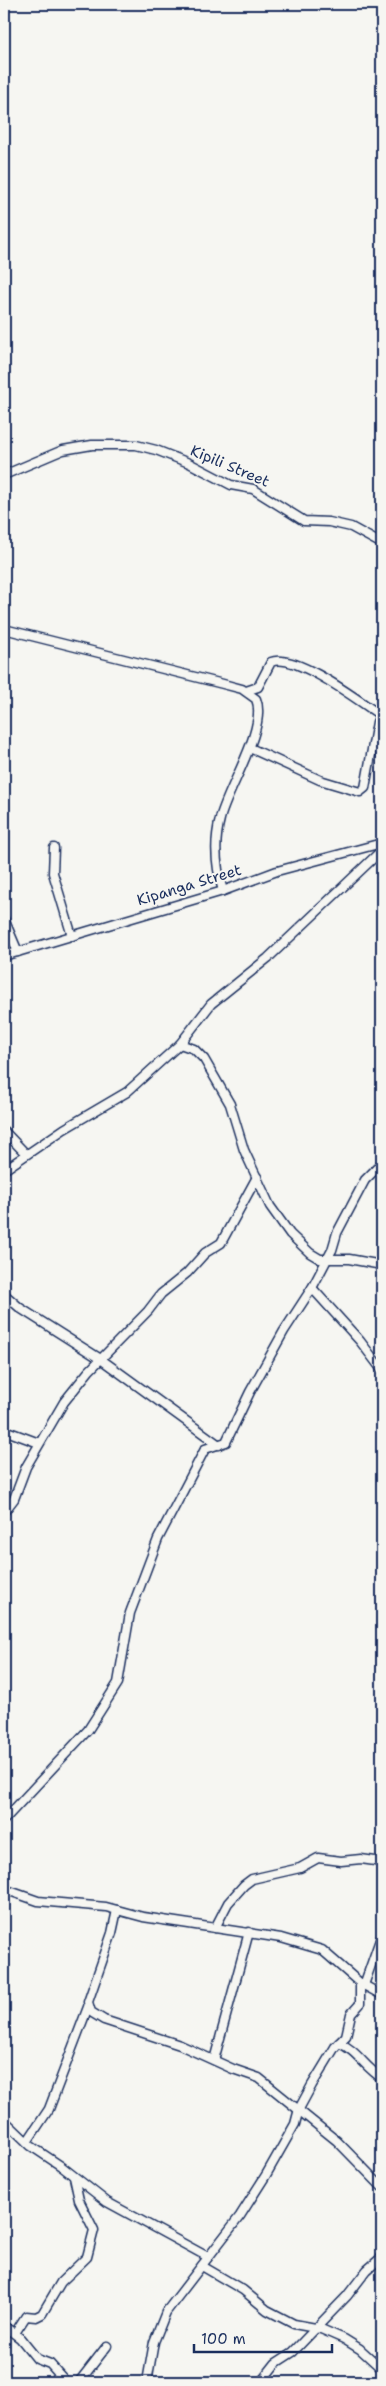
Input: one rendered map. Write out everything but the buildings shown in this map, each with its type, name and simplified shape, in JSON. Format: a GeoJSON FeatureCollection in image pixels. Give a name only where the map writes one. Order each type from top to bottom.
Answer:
{"type":"FeatureCollection","features":[{"type":"Feature","properties":{"kind":"street","name":"Kipili Street"},"geometry":{"type":"LineString","coordinates":[[4,475],[64,450],[92,445],[136,445],[156,450],[189,463],[231,485],[253,489],[272,499],[304,521],[329,522],[350,527],[382,544]]}},
{"type":"Feature","properties":{"kind":"street"},"geometry":{"type":"LineString","coordinates":[[4,629],[33,634],[122,660],[246,691],[258,703],[250,748],[220,818],[217,857],[218,877],[223,891]]}},
{"type":"Feature","properties":{"kind":"street"},"geometry":{"type":"LineString","coordinates":[[246,691],[258,687],[271,662],[280,660],[299,665],[324,678],[381,713],[371,748],[365,788],[360,792],[320,780],[250,748]]}},
{"type":"Feature","properties":{"kind":"street","name":"Kipanga Street"},"geometry":{"type":"LineString","coordinates":[[4,956],[223,891],[278,871],[382,843]]}},
{"type":"Feature","properties":{"kind":"street"},"geometry":{"type":"LineString","coordinates":[[54,848],[53,873],[72,936]]}},
{"type":"Feature","properties":{"kind":"street"},"geometry":{"type":"LineString","coordinates":[[4,1170],[64,1129],[127,1092],[180,1044],[211,1004],[268,958],[382,850]]}},
{"type":"Feature","properties":{"kind":"street"},"geometry":{"type":"LineString","coordinates":[[4,919],[18,952]]}},
{"type":"Feature","properties":{"kind":"street"},"geometry":{"type":"LineString","coordinates":[[180,1044],[194,1049],[204,1059],[230,1104],[244,1150],[270,1206],[290,1234],[310,1253],[320,1259],[349,1259],[382,1265]]}},
{"type":"Feature","properties":{"kind":"street"},"geometry":{"type":"LineString","coordinates":[[4,1131],[26,1154]]}},
{"type":"Feature","properties":{"kind":"street"},"geometry":{"type":"LineString","coordinates":[[4,1820],[88,1730],[118,1683],[130,1613],[158,1540],[205,1449],[226,1442],[250,1392],[327,1260],[337,1233],[366,1177],[382,1163]]}},
{"type":"Feature","properties":{"kind":"street"},"geometry":{"type":"LineString","coordinates":[[4,1512],[14,1499],[22,1477],[39,1443],[64,1402],[83,1378],[148,1311],[161,1294],[187,1273],[205,1253],[220,1244],[257,1177]]}},
{"type":"Feature","properties":{"kind":"street"},"geometry":{"type":"LineString","coordinates":[[312,1288],[360,1341],[382,1370]]}},
{"type":"Feature","properties":{"kind":"street"},"geometry":{"type":"LineString","coordinates":[[4,1294],[20,1308],[102,1360],[219,1445]]}},
{"type":"Feature","properties":{"kind":"street"},"geometry":{"type":"LineString","coordinates":[[4,1430],[39,1443]]}},
{"type":"Feature","properties":{"kind":"street"},"geometry":{"type":"LineString","coordinates":[[215,1928],[228,1903],[252,1879],[300,1868],[318,1858],[341,1861],[361,1859],[382,1862]]}},
{"type":"Feature","properties":{"kind":"street"},"geometry":{"type":"LineString","coordinates":[[4,1889],[38,1902],[117,1910],[143,1917],[269,1934],[322,1950],[362,1984],[382,1995]]}},
{"type":"Feature","properties":{"kind":"street"},"geometry":{"type":"LineString","coordinates":[[27,2142],[49,2109],[88,2007],[92,1987],[112,1933],[117,1910]]}},
{"type":"Feature","properties":{"kind":"street"},"geometry":{"type":"LineString","coordinates":[[214,2060],[249,1932]]}},
{"type":"Feature","properties":{"kind":"street"},"geometry":{"type":"LineString","coordinates":[[147,2382],[154,2342],[166,2312],[252,2198],[296,2124],[299,2109],[339,2042],[346,2036],[352,2014],[360,2004],[362,1984],[382,1934]]}},
{"type":"Feature","properties":{"kind":"street"},"geometry":{"type":"LineString","coordinates":[[88,2007],[91,2012],[104,2020],[180,2045],[259,2078],[337,2141],[382,2187]]}},
{"type":"Feature","properties":{"kind":"street"},"geometry":{"type":"LineString","coordinates":[[339,2042],[350,2047],[369,2069],[382,2078]]}},
{"type":"Feature","properties":{"kind":"street"},"geometry":{"type":"LineString","coordinates":[[4,2120],[27,2142],[107,2202],[208,2257]]}},
{"type":"Feature","properties":{"kind":"street"},"geometry":{"type":"LineString","coordinates":[[15,2333],[26,2316],[36,2317],[42,2314],[61,2282],[87,2257],[94,2230],[79,2200],[74,2177]]}},
{"type":"Feature","properties":{"kind":"street"},"geometry":{"type":"LineString","coordinates":[[261,2382],[278,2362],[293,2352],[346,2296],[367,2270],[382,2258]]}},
{"type":"Feature","properties":{"kind":"street"},"geometry":{"type":"LineString","coordinates":[[202,2266],[243,2290],[267,2310],[294,2324],[332,2332],[350,2343],[382,2369]]}},
{"type":"Feature","properties":{"kind":"street"},"geometry":{"type":"LineString","coordinates":[[4,2326],[15,2333],[37,2359],[50,2364],[66,2382]]}},
{"type":"Feature","properties":{"kind":"street"},"geometry":{"type":"LineString","coordinates":[[79,2382],[107,2346]]}}]}
